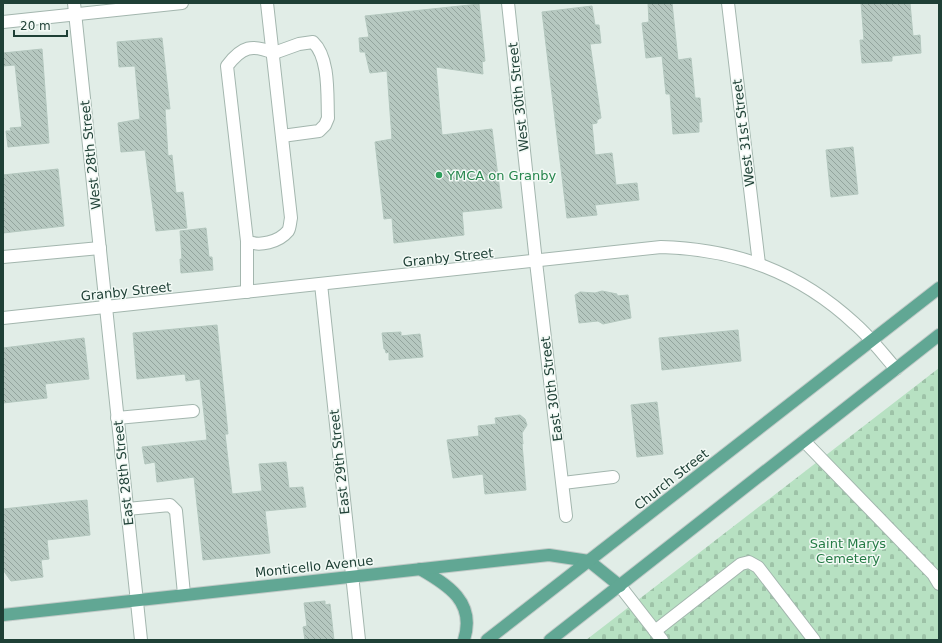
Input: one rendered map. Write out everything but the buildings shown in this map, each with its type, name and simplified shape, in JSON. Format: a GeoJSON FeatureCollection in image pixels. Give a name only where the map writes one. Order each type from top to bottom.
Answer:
{"type":"FeatureCollection","features":[{"type":"Feature","properties":{"kind":"main road"},"geometry":{"type":"LineString","coordinates":[[871,340],[939,288]]}},
{"type":"Feature","properties":{"kind":"main road"},"geometry":{"type":"LineString","coordinates":[[550,640],[939,335]]}},
{"type":"Feature","properties":{"kind":"main road","name":"Church Street"},"geometry":{"type":"LineString","coordinates":[[487,640],[871,340]]}},
{"type":"Feature","properties":{"kind":"main road","name":"Monticello Avenue"},"geometry":{"type":"LineString","coordinates":[[3,615],[137,599],[549,555],[589,561]]}},
{"type":"Feature","properties":{"kind":"main road"},"geometry":{"type":"LineString","coordinates":[[589,561],[620,586]]}},
{"type":"Feature","properties":{"kind":"main road"},"geometry":{"type":"LineString","coordinates":[[420,569],[452,590],[462,604],[467,620],[467,630],[464,640]]}},
{"type":"Feature","properties":{"kind":"street"},"geometry":{"type":"LineString","coordinates":[[3,22],[74,9],[182,3]]}},
{"type":"Feature","properties":{"kind":"street"},"geometry":{"type":"LineString","coordinates":[[247,242],[253,244],[267,243],[281,237],[288,230],[291,218],[274,53],[267,3]]}},
{"type":"Feature","properties":{"kind":"street","name":"West 30th Street"},"geometry":{"type":"LineString","coordinates":[[508,3],[536,262]]}},
{"type":"Feature","properties":{"kind":"street","name":"West 31st Street"},"geometry":{"type":"LineString","coordinates":[[728,3],[759,264]]}},
{"type":"Feature","properties":{"kind":"street","name":"West 28th Street"},"geometry":{"type":"LineString","coordinates":[[74,9],[106,307]]}},
{"type":"Feature","properties":{"kind":"street"},"geometry":{"type":"LineString","coordinates":[[247,292],[247,242],[227,66],[233,57],[251,47],[259,47],[274,53],[299,44],[313,42],[320,48],[324,61],[328,118],[325,125],[319,131],[282,136]]}},
{"type":"Feature","properties":{"kind":"street","name":"Granby Street"},"geometry":{"type":"LineString","coordinates":[[3,318],[536,262],[661,247],[693,248],[720,253],[759,264],[787,277],[842,312],[871,340],[896,369]]}},
{"type":"Feature","properties":{"kind":"street"},"geometry":{"type":"LineString","coordinates":[[3,258],[100,248]]}},
{"type":"Feature","properties":{"kind":"street","name":"East 30th Street"},"geometry":{"type":"LineString","coordinates":[[536,262],[566,516]]}},
{"type":"Feature","properties":{"kind":"street","name":"East 29th Street"},"geometry":{"type":"LineString","coordinates":[[321,284],[359,640]]}},
{"type":"Feature","properties":{"kind":"street","name":"East 28th Street"},"geometry":{"type":"LineString","coordinates":[[106,307],[141,640]]}},
{"type":"Feature","properties":{"kind":"street"},"geometry":{"type":"LineString","coordinates":[[117,418],[193,410]]}},
{"type":"Feature","properties":{"kind":"street"},"geometry":{"type":"LineString","coordinates":[[804,441],[937,579]]}},
{"type":"Feature","properties":{"kind":"street"},"geometry":{"type":"LineString","coordinates":[[563,483],[613,477]]}},
{"type":"Feature","properties":{"kind":"street"},"geometry":{"type":"LineString","coordinates":[[127,509],[170,505],[176,511],[184,594]]}},
{"type":"Feature","properties":{"kind":"street"},"geometry":{"type":"LineString","coordinates":[[620,586],[659,635],[741,564],[748,562],[758,567],[814,640]]}},
{"type":"Feature","properties":{"kind":"green space","name":"Saint Marys Cemetery"},"geometry":{"type":"Polygon","coordinates":[[[939,368],[939,640],[586,640],[612,620],[939,368]]]}},
{"type":"Feature","properties":{"kind":"place","name":"YMCA on Granby"},"geometry":{"type":"Point","coordinates":[439,175]}}]}
